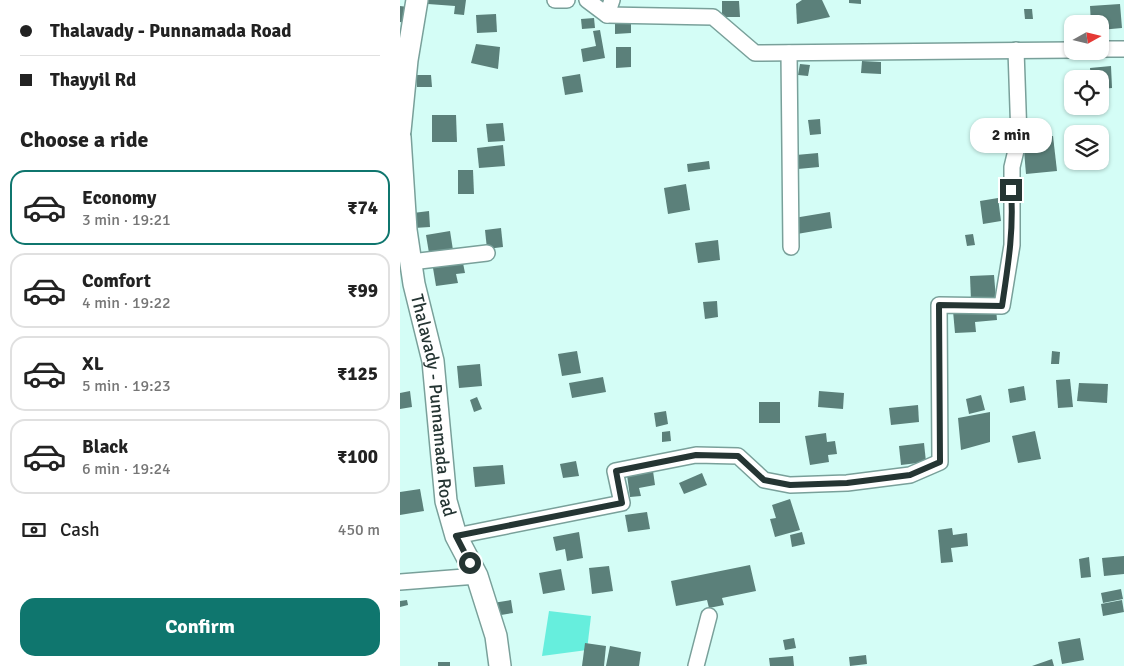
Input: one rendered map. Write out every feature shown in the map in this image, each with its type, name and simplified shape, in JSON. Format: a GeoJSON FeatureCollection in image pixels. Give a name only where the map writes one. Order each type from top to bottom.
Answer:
{"type":"FeatureCollection","features":[{"type":"Feature","properties":{"kind":"main road"},"geometry":{"type":"LineString","coordinates":[[400,131],[403,68],[418,0]]}},
{"type":"Feature","properties":{"kind":"main road","name":"Thalavady - Punnamada Road"},"geometry":{"type":"LineString","coordinates":[[400,137],[403,231],[411,262],[407,284],[433,361],[446,501],[456,536],[477,576],[496,636],[500,666]]}},
{"type":"Feature","properties":{"kind":"street"},"geometry":{"type":"LineString","coordinates":[[555,0],[566,0]]}},
{"type":"Feature","properties":{"kind":"street"},"geometry":{"type":"LineString","coordinates":[[587,0],[607,15],[713,17],[755,53],[1064,50]]}},
{"type":"Feature","properties":{"kind":"street"},"geometry":{"type":"LineString","coordinates":[[607,15],[612,0]]}},
{"type":"Feature","properties":{"kind":"street"},"geometry":{"type":"LineString","coordinates":[[1109,49],[1124,49]]}},
{"type":"Feature","properties":{"kind":"street"},"geometry":{"type":"LineString","coordinates":[[456,536],[622,503],[616,471],[696,455],[738,456],[764,480],[790,485],[847,483],[910,475],[940,462],[939,305],[1002,306],[1012,245],[1012,167],[1019,138],[1016,50]]}},
{"type":"Feature","properties":{"kind":"street"},"geometry":{"type":"LineString","coordinates":[[788,52],[791,247]]}},
{"type":"Feature","properties":{"kind":"street"},"geometry":{"type":"LineString","coordinates":[[411,262],[487,252]]}},
{"type":"Feature","properties":{"kind":"street"},"geometry":{"type":"LineString","coordinates":[[400,582],[477,576]]}},
{"type":"Feature","properties":{"kind":"street"},"geometry":{"type":"LineString","coordinates":[[696,666],[710,616]]}},
{"type":"Feature","properties":{"kind":"shaded area"},"geometry":{"type":"Polygon","coordinates":[[[549,611],[591,616],[587,650],[542,656],[549,611]]]}},
{"type":"Feature","properties":{"kind":"building"},"geometry":{"type":"Polygon","coordinates":[[[428,0],[466,0],[464,15],[454,14],[455,6],[428,4],[428,0]]]}},
{"type":"Feature","properties":{"kind":"building"},"geometry":{"type":"Polygon","coordinates":[[[802,0],[822,0],[830,17],[797,24],[796,4],[802,0]]]}},
{"type":"Feature","properties":{"kind":"building"},"geometry":{"type":"Polygon","coordinates":[[[849,0],[861,0],[861,4],[849,3],[849,0]]]}},
{"type":"Feature","properties":{"kind":"building"},"geometry":{"type":"Polygon","coordinates":[[[722,1],[739,1],[740,17],[722,17],[722,1]]]}},
{"type":"Feature","properties":{"kind":"building"},"geometry":{"type":"Polygon","coordinates":[[[1120,4],[1122,28],[1109,29],[1109,15],[1090,15],[1090,6],[1120,4]]]}},
{"type":"Feature","properties":{"kind":"building"},"geometry":{"type":"Polygon","coordinates":[[[400,6],[408,7],[406,23],[400,22],[400,6]]]}},
{"type":"Feature","properties":{"kind":"building"},"geometry":{"type":"Polygon","coordinates":[[[1024,9],[1032,9],[1033,19],[1025,19],[1024,9]]]}},
{"type":"Feature","properties":{"kind":"building"},"geometry":{"type":"Polygon","coordinates":[[[496,14],[497,32],[477,33],[476,15],[496,14]]]}},
{"type":"Feature","properties":{"kind":"building"},"geometry":{"type":"Polygon","coordinates":[[[594,18],[595,28],[582,29],[581,19],[594,18]]]}},
{"type":"Feature","properties":{"kind":"building"},"geometry":{"type":"Polygon","coordinates":[[[631,23],[631,33],[615,34],[615,24],[631,23]]]}},
{"type":"Feature","properties":{"kind":"building"},"geometry":{"type":"Polygon","coordinates":[[[600,30],[605,58],[583,62],[581,49],[596,46],[593,31],[600,30]]]}},
{"type":"Feature","properties":{"kind":"building"},"geometry":{"type":"Polygon","coordinates":[[[476,44],[500,47],[498,69],[471,63],[476,44]]]}},
{"type":"Feature","properties":{"kind":"building"},"geometry":{"type":"Polygon","coordinates":[[[616,47],[631,47],[631,67],[616,68],[616,47]]]}},
{"type":"Feature","properties":{"kind":"building"},"geometry":{"type":"Polygon","coordinates":[[[862,61],[881,62],[881,74],[861,73],[862,61]]]}},
{"type":"Feature","properties":{"kind":"building"},"geometry":{"type":"Polygon","coordinates":[[[800,64],[810,65],[808,76],[798,75],[800,64]]]}},
{"type":"Feature","properties":{"kind":"building"},"geometry":{"type":"Polygon","coordinates":[[[1111,66],[1112,88],[1109,88],[1109,70],[1090,70],[1090,68],[1111,66]]]}},
{"type":"Feature","properties":{"kind":"building"},"geometry":{"type":"Polygon","coordinates":[[[580,74],[583,92],[565,95],[562,77],[580,74]]]}},
{"type":"Feature","properties":{"kind":"building"},"geometry":{"type":"Polygon","coordinates":[[[416,75],[431,75],[432,87],[417,87],[416,75]]]}},
{"type":"Feature","properties":{"kind":"building"},"geometry":{"type":"Polygon","coordinates":[[[432,115],[456,115],[457,142],[432,142],[432,115]]]}},
{"type":"Feature","properties":{"kind":"building"},"geometry":{"type":"Polygon","coordinates":[[[820,119],[821,134],[810,135],[808,120],[820,119]]]}},
{"type":"Feature","properties":{"kind":"building"},"geometry":{"type":"Polygon","coordinates":[[[503,123],[505,141],[488,142],[486,124],[503,123]]]}},
{"type":"Feature","properties":{"kind":"building"},"geometry":{"type":"Polygon","coordinates":[[[1053,136],[1057,171],[1026,174],[1023,139],[1053,136]]]}},
{"type":"Feature","properties":{"kind":"building"},"geometry":{"type":"Polygon","coordinates":[[[503,145],[505,166],[479,168],[477,148],[503,145]]]}},
{"type":"Feature","properties":{"kind":"building"},"geometry":{"type":"Polygon","coordinates":[[[818,153],[819,167],[798,169],[796,155],[818,153]]]}},
{"type":"Feature","properties":{"kind":"building"},"geometry":{"type":"Polygon","coordinates":[[[709,161],[710,169],[688,172],[687,164],[709,161]]]}},
{"type":"Feature","properties":{"kind":"building"},"geometry":{"type":"Polygon","coordinates":[[[458,170],[473,170],[474,194],[458,194],[458,170]]]}},
{"type":"Feature","properties":{"kind":"building"},"geometry":{"type":"Polygon","coordinates":[[[686,184],[690,210],[668,214],[664,188],[686,184]]]}},
{"type":"Feature","properties":{"kind":"building"},"geometry":{"type":"Polygon","coordinates":[[[998,198],[1001,221],[983,224],[980,201],[998,198]]]}},
{"type":"Feature","properties":{"kind":"building"},"geometry":{"type":"Polygon","coordinates":[[[429,211],[430,227],[414,228],[413,213],[429,211]]]}},
{"type":"Feature","properties":{"kind":"building"},"geometry":{"type":"Polygon","coordinates":[[[830,212],[832,228],[797,234],[794,218],[830,212]]]}},
{"type":"Feature","properties":{"kind":"building"},"geometry":{"type":"Polygon","coordinates":[[[501,228],[503,247],[487,249],[485,230],[501,228]]]}},
{"type":"Feature","properties":{"kind":"building"},"geometry":{"type":"Polygon","coordinates":[[[450,231],[453,250],[429,253],[426,235],[450,231]]]}},
{"type":"Feature","properties":{"kind":"building"},"geometry":{"type":"Polygon","coordinates":[[[973,234],[975,245],[967,246],[965,235],[973,234]]]}},
{"type":"Feature","properties":{"kind":"building"},"geometry":{"type":"Polygon","coordinates":[[[718,240],[720,260],[698,263],[695,243],[718,240]]]}},
{"type":"Feature","properties":{"kind":"building"},"geometry":{"type":"Polygon","coordinates":[[[463,263],[465,273],[456,274],[458,283],[436,286],[433,268],[463,263]]]}},
{"type":"Feature","properties":{"kind":"building"},"geometry":{"type":"Polygon","coordinates":[[[994,275],[996,299],[971,301],[970,276],[994,275]]]}},
{"type":"Feature","properties":{"kind":"building"},"geometry":{"type":"Polygon","coordinates":[[[717,301],[718,317],[705,319],[703,302],[717,301]]]}},
{"type":"Feature","properties":{"kind":"building"},"geometry":{"type":"Polygon","coordinates":[[[996,308],[997,320],[975,322],[976,332],[955,333],[953,311],[996,308]]]}},
{"type":"Feature","properties":{"kind":"building"},"geometry":{"type":"Polygon","coordinates":[[[577,351],[581,373],[562,376],[558,354],[577,351]]]}},
{"type":"Feature","properties":{"kind":"building"},"geometry":{"type":"Polygon","coordinates":[[[1052,351],[1060,352],[1059,364],[1051,364],[1052,351]]]}},
{"type":"Feature","properties":{"kind":"building"},"geometry":{"type":"Polygon","coordinates":[[[480,364],[482,386],[459,388],[457,366],[480,364]]]}},
{"type":"Feature","properties":{"kind":"building"},"geometry":{"type":"Polygon","coordinates":[[[603,377],[606,392],[572,398],[569,383],[603,377]]]}},
{"type":"Feature","properties":{"kind":"building"},"geometry":{"type":"Polygon","coordinates":[[[1070,379],[1073,407],[1058,408],[1056,380],[1070,379]]]}},
{"type":"Feature","properties":{"kind":"building"},"geometry":{"type":"Polygon","coordinates":[[[1079,383],[1108,384],[1107,403],[1077,401],[1079,383]]]}},
{"type":"Feature","properties":{"kind":"building"},"geometry":{"type":"Polygon","coordinates":[[[1024,386],[1026,400],[1010,403],[1008,389],[1024,386]]]}},
{"type":"Feature","properties":{"kind":"building"},"geometry":{"type":"Polygon","coordinates":[[[410,391],[412,407],[400,409],[400,393],[410,391]]]}},
{"type":"Feature","properties":{"kind":"building"},"geometry":{"type":"Polygon","coordinates":[[[819,391],[844,393],[843,409],[818,407],[819,391]]]}},
{"type":"Feature","properties":{"kind":"building"},"geometry":{"type":"Polygon","coordinates":[[[981,395],[985,410],[969,414],[966,399],[981,395]]]}},
{"type":"Feature","properties":{"kind":"building"},"geometry":{"type":"Polygon","coordinates":[[[477,397],[482,409],[474,412],[470,400],[477,397]]]}},
{"type":"Feature","properties":{"kind":"building"},"geometry":{"type":"Polygon","coordinates":[[[759,402],[780,402],[780,423],[759,423],[759,402]]]}},
{"type":"Feature","properties":{"kind":"building"},"geometry":{"type":"Polygon","coordinates":[[[918,405],[919,422],[891,425],[889,408],[918,405]]]}},
{"type":"Feature","properties":{"kind":"building"},"geometry":{"type":"Polygon","coordinates":[[[666,411],[668,424],[656,427],[654,413],[666,411]]]}},
{"type":"Feature","properties":{"kind":"building"},"geometry":{"type":"Polygon","coordinates":[[[990,412],[990,442],[961,450],[958,418],[990,412]]]}},
{"type":"Feature","properties":{"kind":"building"},"geometry":{"type":"Polygon","coordinates":[[[670,431],[671,441],[662,442],[662,432],[670,431]]]}},
{"type":"Feature","properties":{"kind":"building"},"geometry":{"type":"Polygon","coordinates":[[[1035,431],[1041,459],[1018,463],[1012,436],[1035,431]]]}},
{"type":"Feature","properties":{"kind":"building"},"geometry":{"type":"Polygon","coordinates":[[[826,433],[827,442],[835,441],[837,454],[828,455],[829,462],[810,465],[805,436],[826,433]]]}},
{"type":"Feature","properties":{"kind":"building"},"geometry":{"type":"Polygon","coordinates":[[[924,443],[926,462],[901,465],[899,446],[924,443]]]}},
{"type":"Feature","properties":{"kind":"building"},"geometry":{"type":"Polygon","coordinates":[[[576,461],[579,476],[563,478],[560,464],[576,461]]]}},
{"type":"Feature","properties":{"kind":"building"},"geometry":{"type":"Polygon","coordinates":[[[503,465],[505,484],[475,487],[473,467],[503,465]]]}},
{"type":"Feature","properties":{"kind":"building"},"geometry":{"type":"Polygon","coordinates":[[[653,471],[655,485],[639,488],[641,496],[630,497],[627,475],[653,471]]]}},
{"type":"Feature","properties":{"kind":"building"},"geometry":{"type":"Polygon","coordinates":[[[702,473],[707,485],[684,494],[679,483],[702,473]]]}},
{"type":"Feature","properties":{"kind":"building"},"geometry":{"type":"Polygon","coordinates":[[[420,489],[424,511],[400,515],[400,492],[420,489]]]}},
{"type":"Feature","properties":{"kind":"building"},"geometry":{"type":"Polygon","coordinates":[[[790,499],[800,530],[775,537],[770,519],[776,518],[772,505],[790,499]]]}},
{"type":"Feature","properties":{"kind":"building"},"geometry":{"type":"Polygon","coordinates":[[[647,512],[650,529],[628,532],[625,515],[647,512]]]}},
{"type":"Feature","properties":{"kind":"building"},"geometry":{"type":"Polygon","coordinates":[[[952,528],[953,535],[967,533],[968,546],[951,548],[953,562],[941,563],[938,530],[952,528]]]}},
{"type":"Feature","properties":{"kind":"building"},"geometry":{"type":"Polygon","coordinates":[[[579,532],[583,558],[567,561],[565,549],[556,551],[553,537],[579,532]]]}},
{"type":"Feature","properties":{"kind":"building"},"geometry":{"type":"Polygon","coordinates":[[[802,532],[805,544],[792,547],[790,535],[802,532]]]}},
{"type":"Feature","properties":{"kind":"building"},"geometry":{"type":"Polygon","coordinates":[[[1124,556],[1124,574],[1104,576],[1102,558],[1124,556]]]}},
{"type":"Feature","properties":{"kind":"building"},"geometry":{"type":"Polygon","coordinates":[[[1089,557],[1091,577],[1081,578],[1079,559],[1089,557]]]}},
{"type":"Feature","properties":{"kind":"building"},"geometry":{"type":"Polygon","coordinates":[[[750,565],[756,591],[722,598],[724,605],[709,608],[707,600],[676,606],[671,581],[750,565]]]}},
{"type":"Feature","properties":{"kind":"building"},"geometry":{"type":"Polygon","coordinates":[[[609,566],[613,591],[592,594],[589,568],[609,566]]]}},
{"type":"Feature","properties":{"kind":"building"},"geometry":{"type":"Polygon","coordinates":[[[561,569],[565,590],[543,594],[539,573],[561,569]]]}},
{"type":"Feature","properties":{"kind":"building"},"geometry":{"type":"Polygon","coordinates":[[[1121,589],[1123,599],[1103,603],[1101,593],[1121,589]]]}},
{"type":"Feature","properties":{"kind":"building"},"geometry":{"type":"Polygon","coordinates":[[[407,600],[408,605],[400,607],[400,601],[407,600]]]}},
{"type":"Feature","properties":{"kind":"building"},"geometry":{"type":"Polygon","coordinates":[[[511,600],[513,613],[495,616],[493,603],[511,600]]]}},
{"type":"Feature","properties":{"kind":"building"},"geometry":{"type":"Polygon","coordinates":[[[1122,600],[1124,612],[1103,616],[1101,604],[1122,600]]]}},
{"type":"Feature","properties":{"kind":"building"},"geometry":{"type":"Polygon","coordinates":[[[794,638],[796,648],[785,650],[783,640],[794,638]]]}},
{"type":"Feature","properties":{"kind":"building"},"geometry":{"type":"Polygon","coordinates":[[[1080,638],[1084,660],[1062,664],[1058,642],[1080,638]]]}},
{"type":"Feature","properties":{"kind":"building"},"geometry":{"type":"Polygon","coordinates":[[[585,643],[606,646],[604,666],[582,666],[585,643]]]}},
{"type":"Feature","properties":{"kind":"building"},"geometry":{"type":"Polygon","coordinates":[[[610,646],[641,652],[639,666],[606,666],[610,646]]]}},
{"type":"Feature","properties":{"kind":"building"},"geometry":{"type":"Polygon","coordinates":[[[866,655],[867,664],[850,666],[849,657],[866,655]]]}},
{"type":"Feature","properties":{"kind":"building"},"geometry":{"type":"Polygon","coordinates":[[[793,656],[794,666],[770,666],[769,658],[793,656]]]}},
{"type":"Feature","properties":{"kind":"building"},"geometry":{"type":"Polygon","coordinates":[[[1052,659],[1054,666],[1032,666],[1052,659]]]}},
{"type":"Feature","properties":{"kind":"building"},"geometry":{"type":"Polygon","coordinates":[[[438,662],[450,662],[450,666],[438,666],[438,662]]]}},
{"type":"Feature","properties":{"kind":"route"},"geometry":{"type":"LineString","coordinates":[[470,563],[456,536],[622,503],[616,471],[696,455],[738,456],[764,480],[790,485],[847,483],[910,475],[940,462],[939,305],[1002,306],[1012,245],[1011,190]]}}]}
